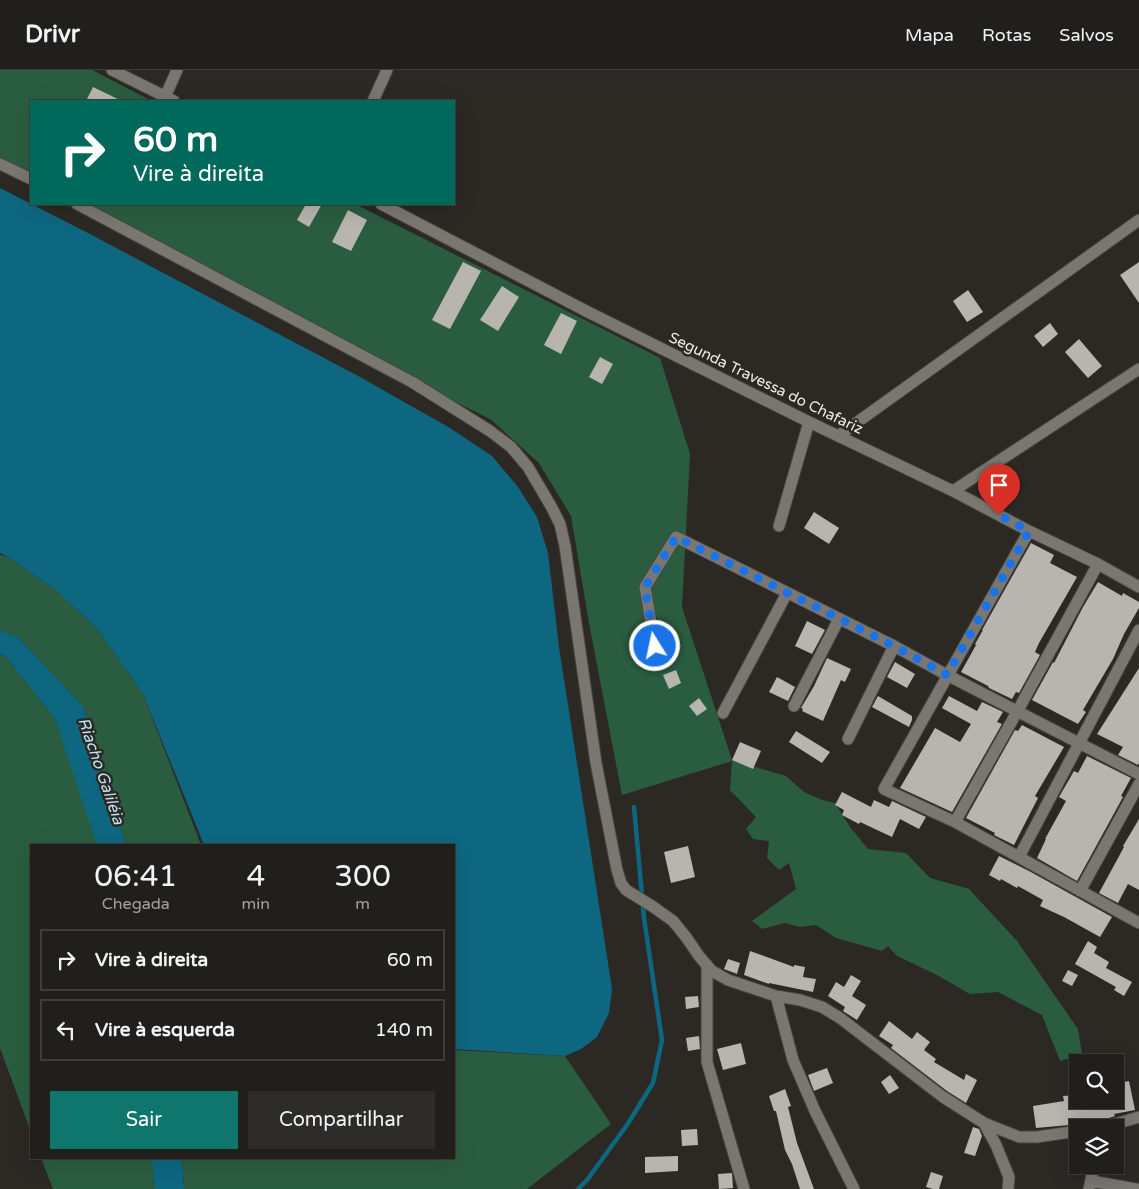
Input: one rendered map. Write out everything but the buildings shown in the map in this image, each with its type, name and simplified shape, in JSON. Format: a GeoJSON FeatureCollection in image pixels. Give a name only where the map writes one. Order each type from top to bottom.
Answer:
{"type":"FeatureCollection","features":[{"type":"Feature","properties":{"kind":"street"},"geometry":{"type":"LineString","coordinates":[[112,70],[170,99],[177,70]]}},
{"type":"Feature","properties":{"kind":"street"},"geometry":{"type":"LineString","coordinates":[[373,100],[387,70]]}},
{"type":"Feature","properties":{"kind":"street"},"geometry":{"type":"LineString","coordinates":[[0,164],[30,179]]}},
{"type":"Feature","properties":{"kind":"street"},"geometry":{"type":"LineString","coordinates":[[79,205],[412,382],[490,431],[511,447],[528,467],[560,524],[565,546],[596,762],[621,883],[626,890],[673,921],[712,971],[728,980],[776,996],[800,1000],[822,1007],[840,1018],[943,1097],[984,1123],[1018,1137],[1037,1137],[1069,1132]]}},
{"type":"Feature","properties":{"kind":"street","name":"Segunda Travessa do Chafariz"},"geometry":{"type":"LineString","coordinates":[[383,205],[588,312],[953,491],[1029,531],[1098,564],[1139,587]]}},
{"type":"Feature","properties":{"kind":"street"},"geometry":{"type":"LineString","coordinates":[[838,436],[1139,220]]}},
{"type":"Feature","properties":{"kind":"street"},"geometry":{"type":"LineString","coordinates":[[953,491],[1139,369]]}},
{"type":"Feature","properties":{"kind":"street"},"geometry":{"type":"LineString","coordinates":[[779,526],[809,422]]}},
{"type":"Feature","properties":{"kind":"street"},"geometry":{"type":"LineString","coordinates":[[1029,531],[884,789],[955,822],[1139,923]]}},
{"type":"Feature","properties":{"kind":"street"},"geometry":{"type":"LineString","coordinates":[[655,646],[645,587],[676,537],[894,646],[1017,712],[1139,774]]}},
{"type":"Feature","properties":{"kind":"street"},"geometry":{"type":"LineString","coordinates":[[955,822],[1098,564]]}},
{"type":"Feature","properties":{"kind":"street"},"geometry":{"type":"LineString","coordinates":[[723,713],[787,593]]}},
{"type":"Feature","properties":{"kind":"street"},"geometry":{"type":"LineString","coordinates":[[794,706],[839,619]]}},
{"type":"Feature","properties":{"kind":"street"},"geometry":{"type":"LineString","coordinates":[[1019,857],[1139,630]]}},
{"type":"Feature","properties":{"kind":"street"},"geometry":{"type":"LineString","coordinates":[[848,739],[894,646]]}},
{"type":"Feature","properties":{"kind":"street"},"geometry":{"type":"LineString","coordinates":[[1080,891],[1139,784]]}},
{"type":"Feature","properties":{"kind":"street"},"geometry":{"type":"LineString","coordinates":[[707,965],[707,1062],[744,1189]]}},
{"type":"Feature","properties":{"kind":"street"},"geometry":{"type":"LineString","coordinates":[[776,996],[794,1060],[815,1111],[854,1189]]}},
{"type":"Feature","properties":{"kind":"street"},"geometry":{"type":"LineString","coordinates":[[1124,1121],[1139,1117]]}},
{"type":"Feature","properties":{"kind":"street"},"geometry":{"type":"LineString","coordinates":[[984,1123],[996,1145],[1009,1177],[1008,1189]]}},
{"type":"Feature","properties":{"kind":"street"},"geometry":{"type":"LineString","coordinates":[[1090,1185],[1136,1189]]}},
{"type":"Feature","properties":{"kind":"green space"},"geometry":{"type":"Polygon","coordinates":[[[0,70],[92,70],[150,100],[30,100],[30,181],[0,166],[0,70]]]}},
{"type":"Feature","properties":{"kind":"green space"},"geometry":{"type":"Polygon","coordinates":[[[74,205],[357,205],[660,358],[690,454],[682,607],[732,760],[786,776],[804,792],[822,800],[835,803],[850,827],[868,849],[906,853],[930,878],[969,889],[1017,941],[1078,1029],[1082,1054],[1069,1054],[1069,1058],[1060,1061],[1042,1015],[998,992],[970,994],[937,975],[897,956],[888,946],[882,951],[836,938],[816,925],[800,927],[785,923],[762,929],[752,921],[796,889],[789,863],[779,870],[767,858],[769,841],[753,839],[746,829],[756,817],[730,790],[732,761],[622,795],[589,623],[571,516],[539,463],[490,419],[347,348],[74,205]]]}},
{"type":"Feature","properties":{"kind":"green space"},"geometry":{"type":"Polygon","coordinates":[[[0,555],[8,557],[56,590],[98,630],[143,694],[201,844],[126,844],[83,706],[18,637],[0,631],[0,555]]]}},
{"type":"Feature","properties":{"kind":"green space"},"geometry":{"type":"Polygon","coordinates":[[[0,654],[5,656],[55,719],[99,844],[30,844],[30,1129],[0,1048],[0,654]]]}},
{"type":"Feature","properties":{"kind":"green space"},"geometry":{"type":"Polygon","coordinates":[[[455,1050],[565,1056],[611,1124],[527,1189],[184,1189],[182,1159],[455,1159],[455,1050]]]}},
{"type":"Feature","properties":{"kind":"green space"},"geometry":{"type":"Polygon","coordinates":[[[41,1159],[153,1159],[155,1189],[53,1189],[41,1159]]]}},
{"type":"Feature","properties":{"kind":"water"},"geometry":{"type":"Polygon","coordinates":[[[0,188],[360,377],[450,428],[492,456],[518,487],[537,517],[548,553],[559,647],[612,989],[609,1013],[597,1037],[581,1049],[565,1056],[455,1049],[455,844],[204,844],[143,694],[98,630],[56,590],[0,553],[0,188]]]}},
{"type":"Feature","properties":{"kind":"water","name":"Riacho Galiléia"},"geometry":{"type":"Polygon","coordinates":[[[0,631],[18,637],[83,706],[126,844],[97,844],[55,719],[5,656],[0,654],[0,631]]]}},
{"type":"Feature","properties":{"kind":"water"},"geometry":{"type":"Polygon","coordinates":[[[152,1159],[182,1159],[184,1189],[155,1189],[152,1159]]]}},
{"type":"Feature","properties":{"kind":"waterway"},"geometry":{"type":"LineString","coordinates":[[578,1189],[587,1180],[627,1125],[653,1083],[662,1040],[644,918],[634,807]]}},
{"type":"Feature","properties":{"kind":"route"},"geometry":{"type":"LineString","coordinates":[[655,646],[645,587],[676,537],[894,646],[947,675],[1029,531],[999,515]]}}]}
